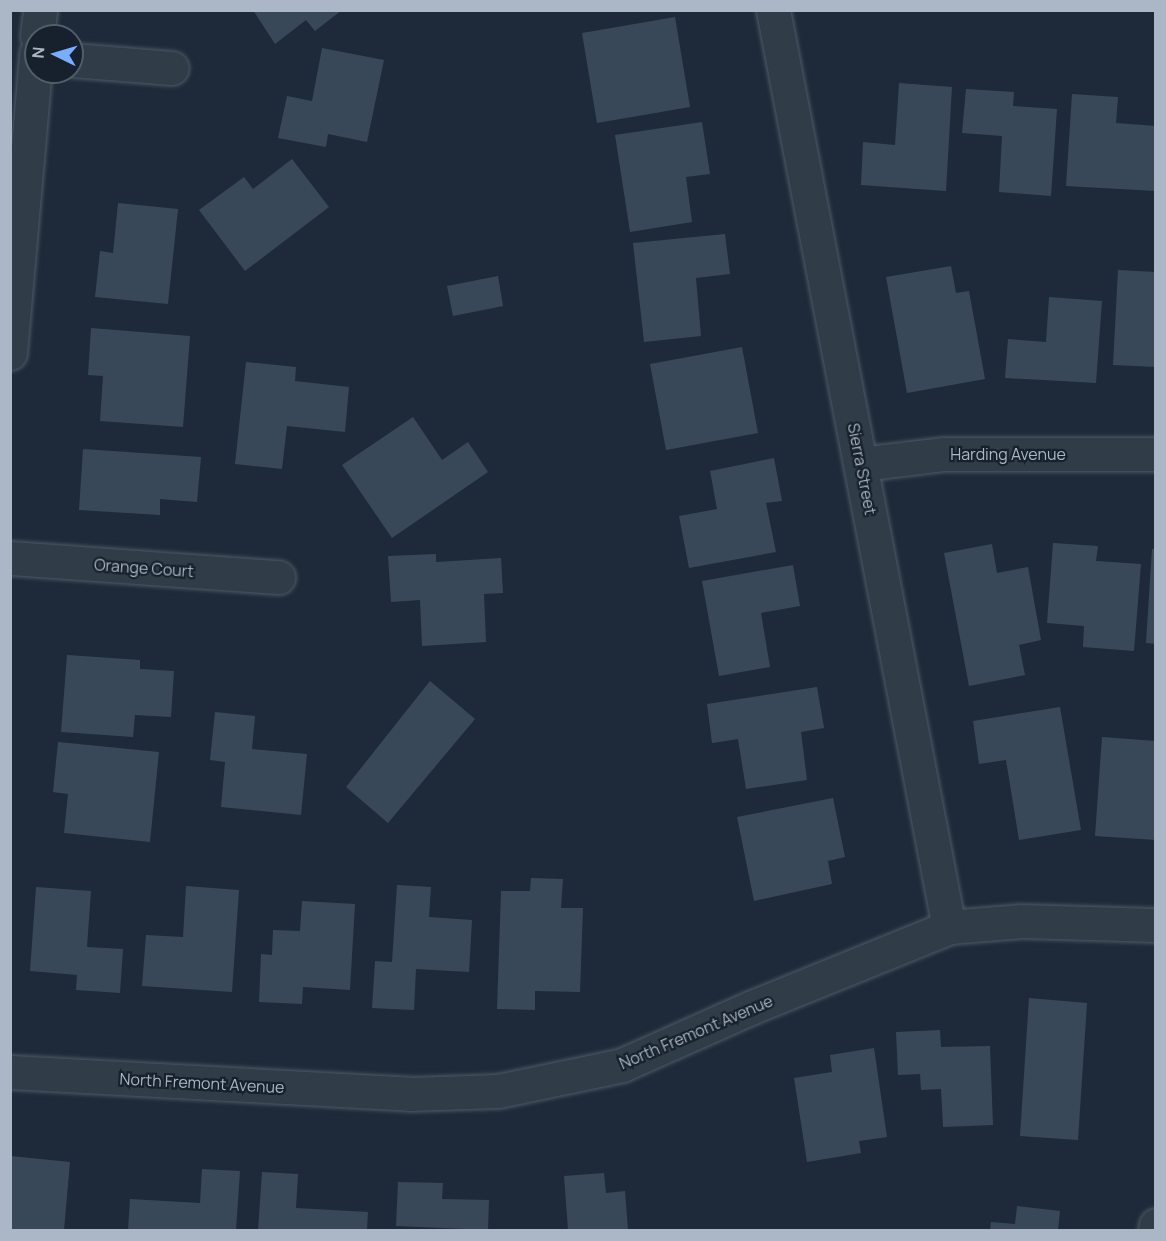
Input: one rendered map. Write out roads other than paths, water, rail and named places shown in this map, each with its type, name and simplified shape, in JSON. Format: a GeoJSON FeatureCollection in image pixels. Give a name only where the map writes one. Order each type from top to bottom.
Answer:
{"type":"FeatureCollection","features":[{"type":"Feature","properties":{"kind":"street","name":"Sierra Street"},"geometry":{"type":"LineString","coordinates":[[773,10],[949,927]]}},
{"type":"Feature","properties":{"kind":"street"},"geometry":{"type":"LineString","coordinates":[[84,61],[172,68]]}},
{"type":"Feature","properties":{"kind":"street"},"geometry":{"type":"LineString","coordinates":[[10,353],[34,84]]}},
{"type":"Feature","properties":{"kind":"street","name":"Harding Avenue"},"geometry":{"type":"LineString","coordinates":[[861,464],[944,454],[1155,454]]}},
{"type":"Feature","properties":{"kind":"street","name":"Orange Court"},"geometry":{"type":"LineString","coordinates":[[10,558],[278,577]]}},
{"type":"Feature","properties":{"kind":"street","name":"North Fremont Avenue"},"geometry":{"type":"LineString","coordinates":[[10,1072],[410,1094],[498,1091],[622,1065],[750,1008],[949,927],[1022,921],[1155,925]]}},
{"type":"Feature","properties":{"kind":"street"},"geometry":{"type":"LineString","coordinates":[[1155,1225],[1155,1230]]}}]}
